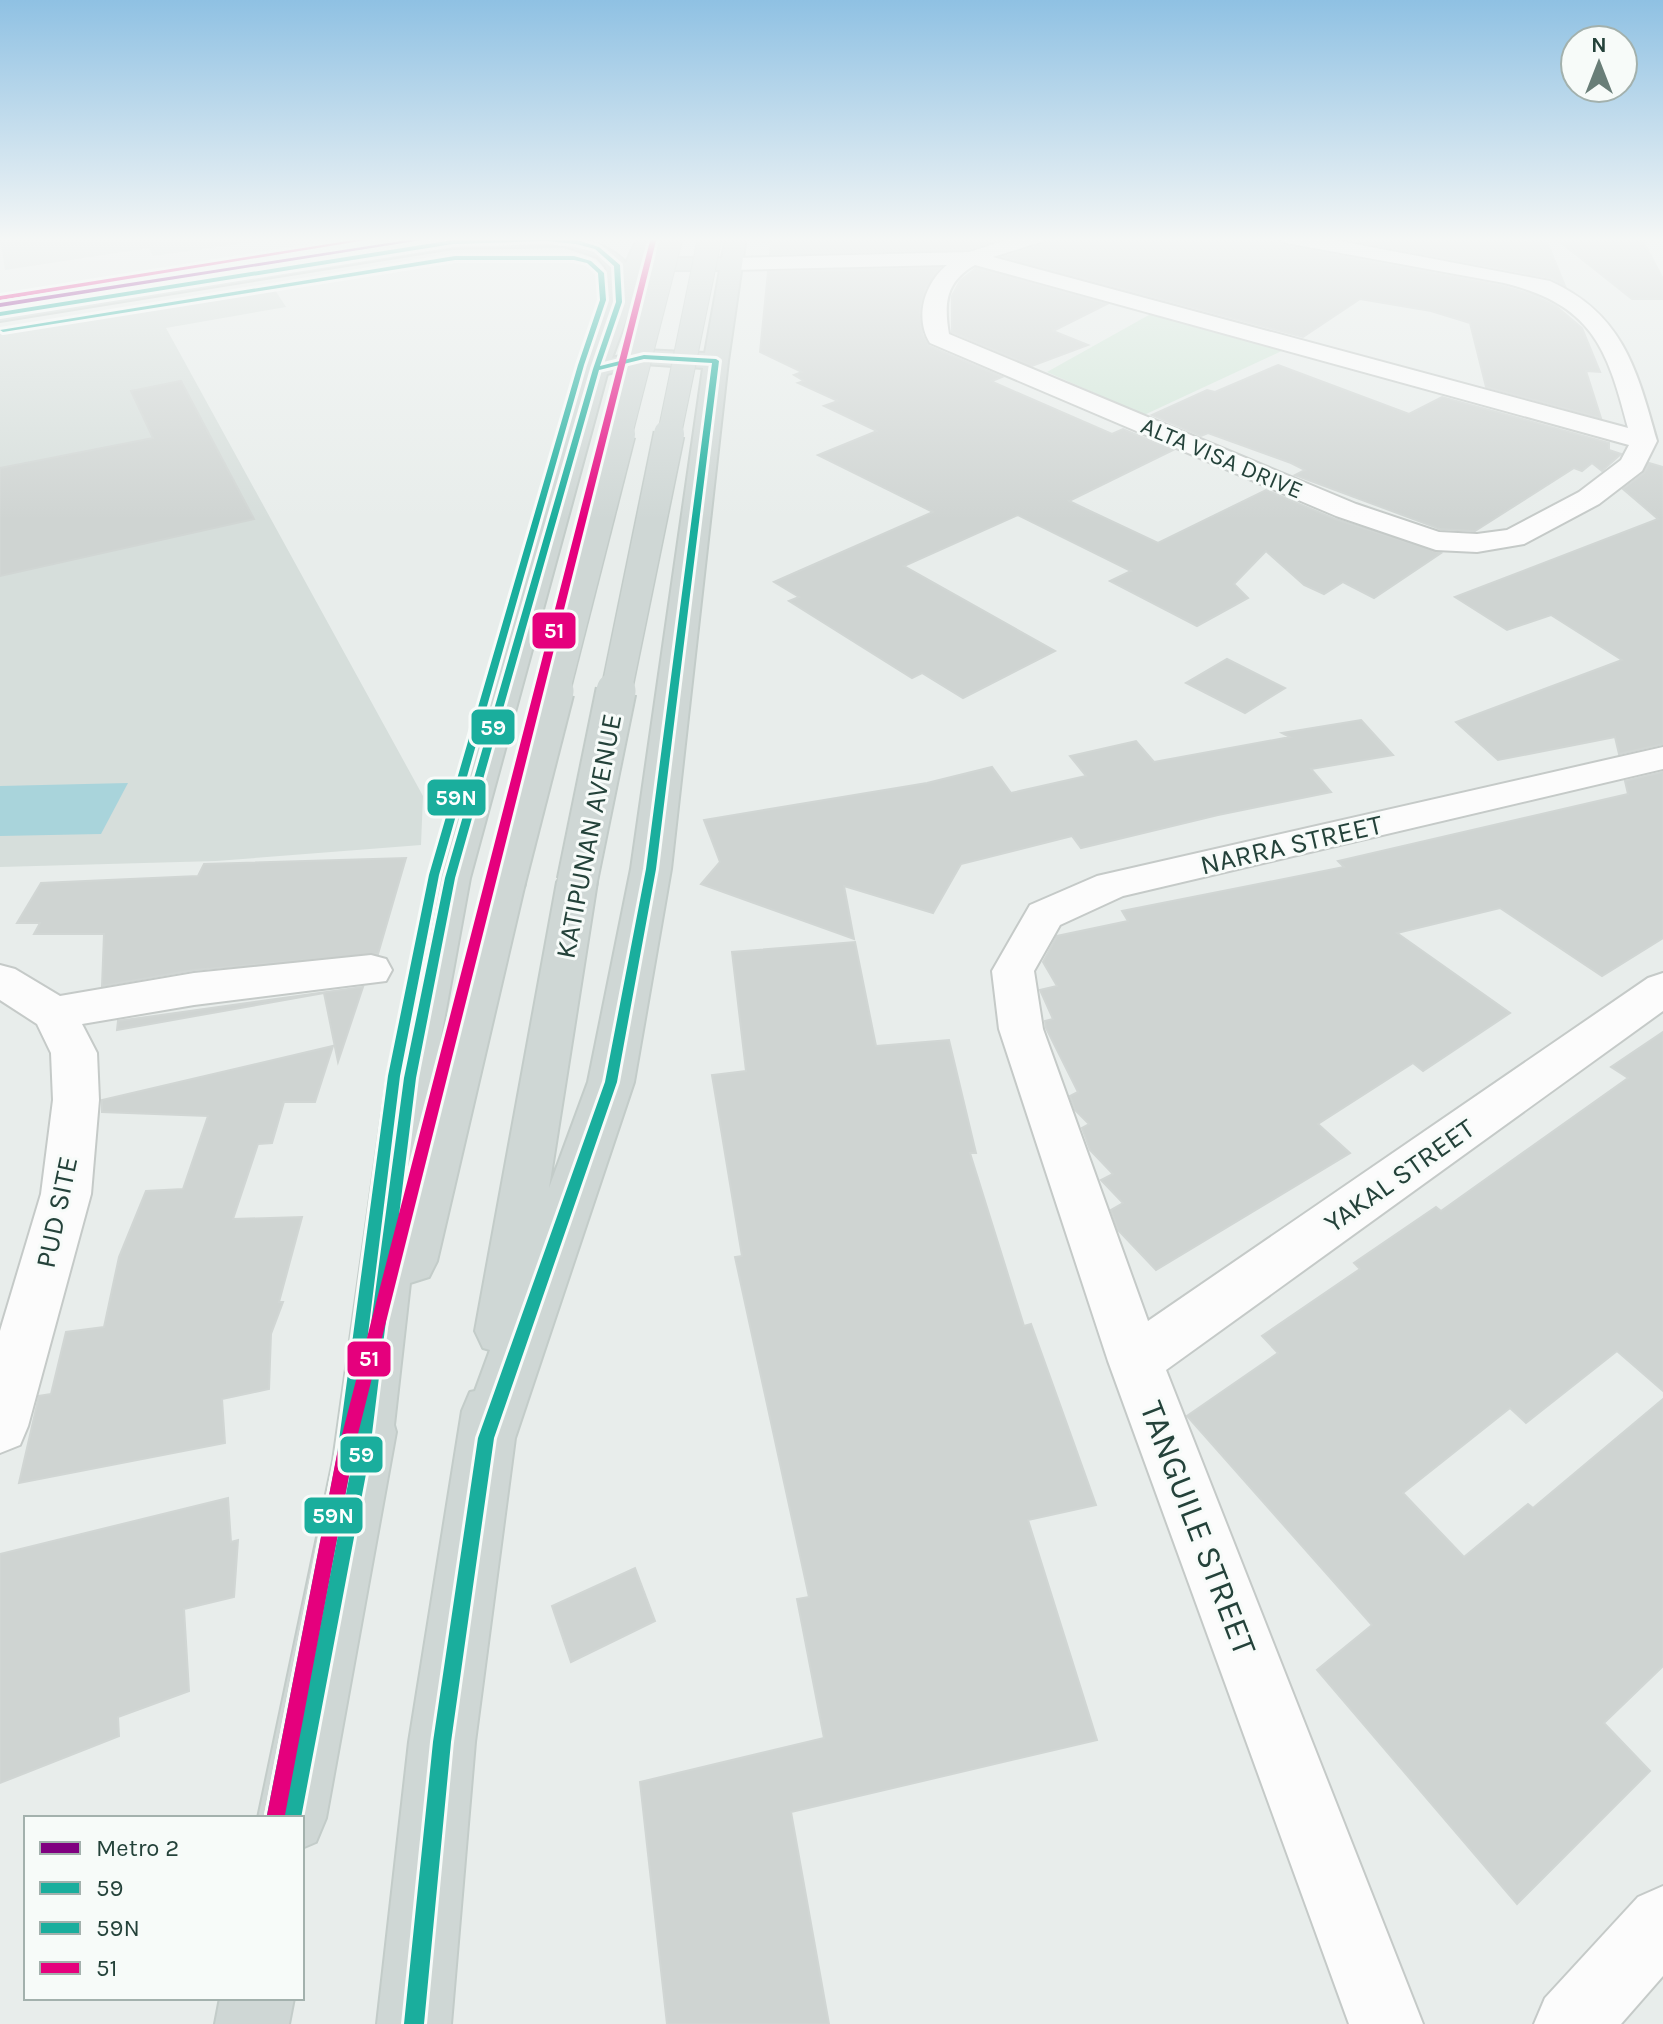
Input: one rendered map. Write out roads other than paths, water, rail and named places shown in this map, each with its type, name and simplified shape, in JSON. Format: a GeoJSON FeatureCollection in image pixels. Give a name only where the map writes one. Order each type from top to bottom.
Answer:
{"type":"FeatureCollection","features":[{"type":"Feature","properties":{"kind":"main road"},"geometry":{"type":"LineString","coordinates":[[361,1458],[410,1078],[450,878],[609,331]]}},
{"type":"Feature","properties":{"kind":"main road"},"geometry":{"type":"LineString","coordinates":[[292,1816],[361,1458],[645,331]]}},
{"type":"Feature","properties":{"kind":"main road","name":"KATIPUNAN AVENUE"},"geometry":{"type":"LineString","coordinates":[[414,2024],[442,1742],[542,1075],[572,911],[691,331]]}},
{"type":"Feature","properties":{"kind":"main road","name":"KATIPUNAN AVENUE"},"geometry":{"type":"LineString","coordinates":[[486,1438],[611,1082],[651,869],[721,331]]}},
{"type":"Feature","properties":{"kind":"main road"},"geometry":{"type":"LineString","coordinates":[[601,354],[644,357],[719,347]]}},
{"type":"Feature","properties":{"kind":"main road"},"geometry":{"type":"LineString","coordinates":[[252,2024],[257,2000]]}},
{"type":"Feature","properties":{"kind":"street","name":"ALTA VISA DRIVE"},"geometry":{"type":"LineString","coordinates":[[937,331],[938,338],[1346,510],[1436,541],[1477,543],[1514,538],[1589,498],[1632,465],[1644,441]]}},
{"type":"Feature","properties":{"kind":"street"},"geometry":{"type":"LineString","coordinates":[[1242,331],[1644,441]]}},
{"type":"Feature","properties":{"kind":"street"},"geometry":{"type":"LineString","coordinates":[[1604,331],[1626,374],[1644,441]]}},
{"type":"Feature","properties":{"kind":"street","name":"NARRA STREET"},"geometry":{"type":"LineString","coordinates":[[1021,1029],[1013,971],[1045,915],[1111,885],[1663,758]]}},
{"type":"Feature","properties":{"kind":"street"},"geometry":{"type":"LineString","coordinates":[[0,980],[54,1013],[194,989],[371,970]]}},
{"type":"Feature","properties":{"kind":"street","name":"YAKAL STREET"},"geometry":{"type":"LineString","coordinates":[[1135,1361],[1663,989]]}},
{"type":"Feature","properties":{"kind":"street","name":"PUD SITE"},"geometry":{"type":"LineString","coordinates":[[0,1426],[66,1194],[76,1100],[74,1053],[54,1013]]}},
{"type":"Feature","properties":{"kind":"street","name":"TANGUILE STREET"},"geometry":{"type":"LineString","coordinates":[[1021,1029],[1135,1361],[1386,2024]]}},
{"type":"Feature","properties":{"kind":"street"},"geometry":{"type":"LineString","coordinates":[[1571,2024],[1663,1922]]}},
{"type":"Feature","properties":{"kind":"water"},"geometry":{"type":"Polygon","coordinates":[[[128,783],[101,834],[0,836],[0,786],[128,783]]]}}]}
